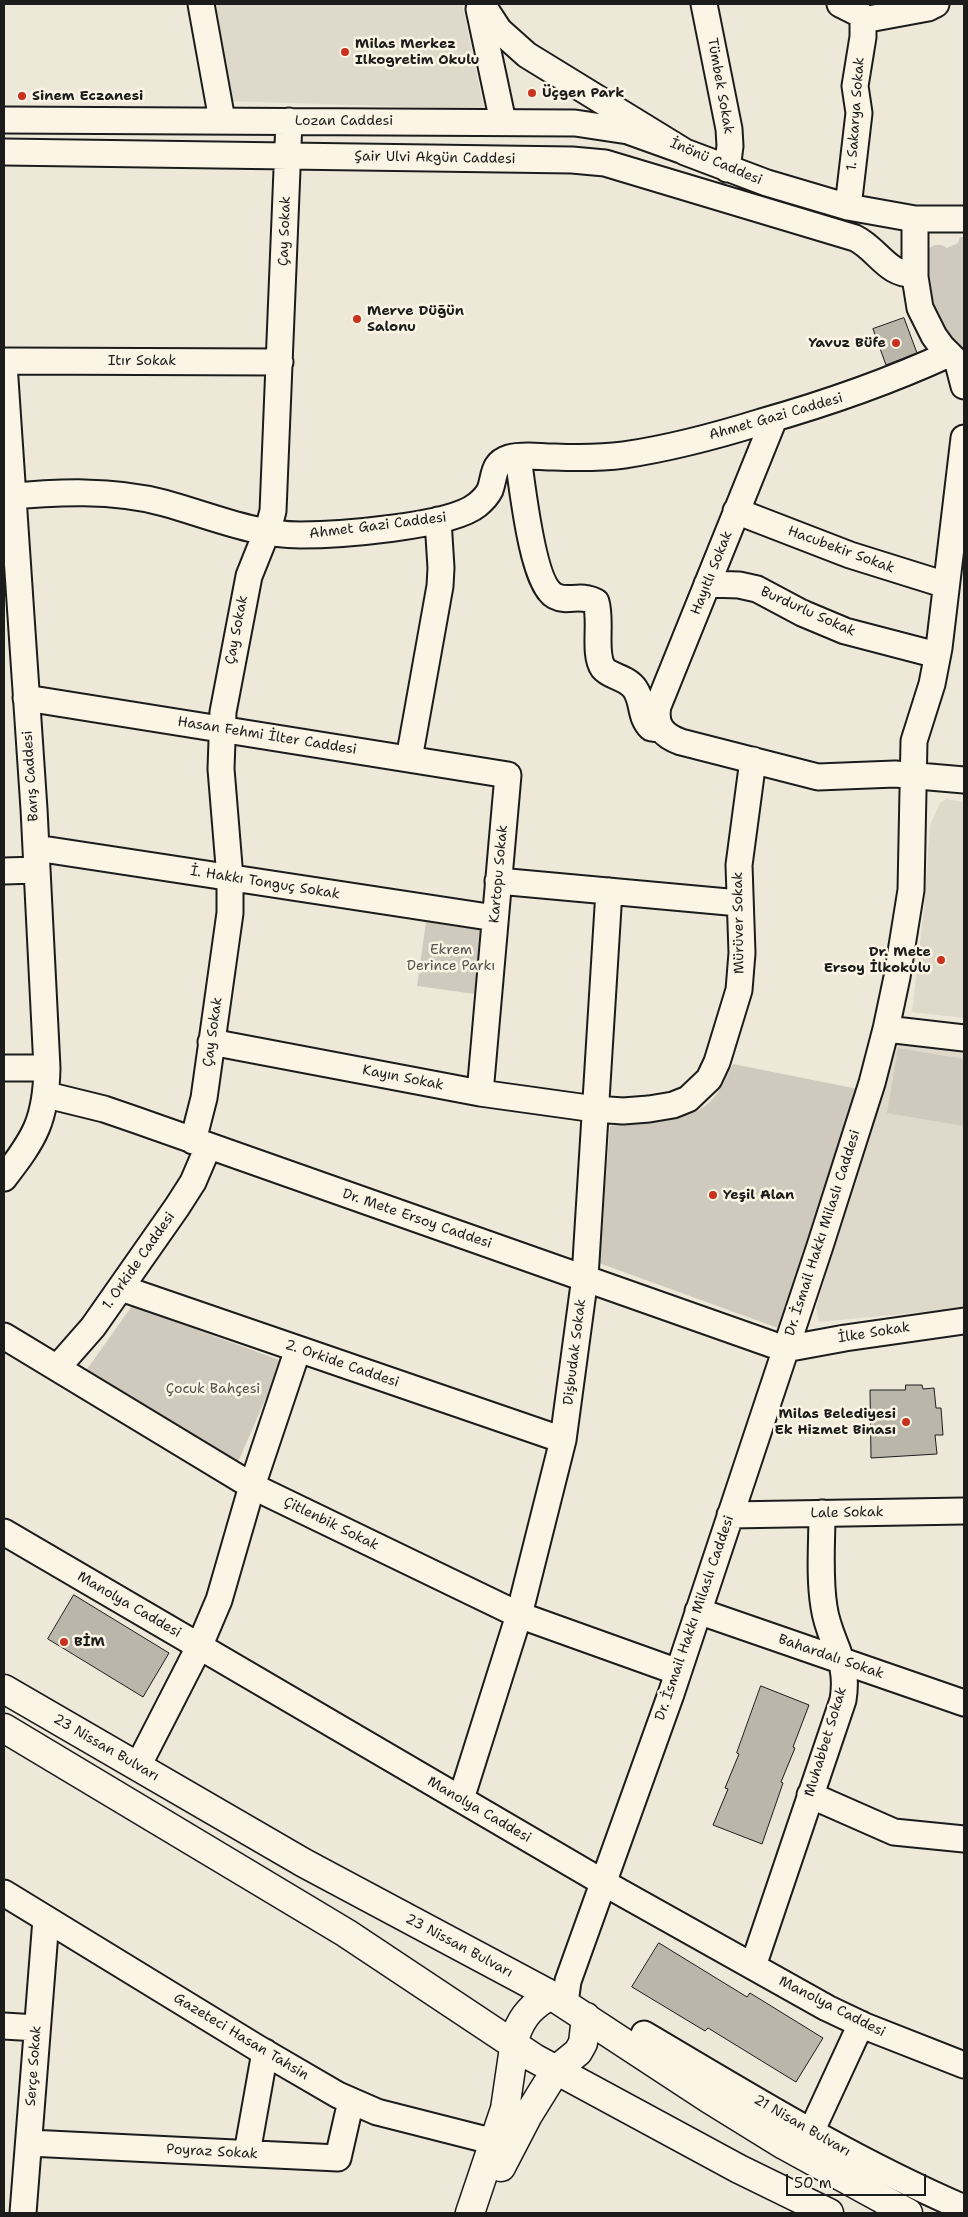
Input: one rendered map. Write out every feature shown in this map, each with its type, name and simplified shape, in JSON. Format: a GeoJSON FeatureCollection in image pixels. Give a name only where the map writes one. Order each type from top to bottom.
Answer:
{"type":"FeatureCollection","features":[{"type":"Feature","properties":{"kind":"highway","name":"23 Nissan Bulvarı"},"geometry":{"type":"LineString","coordinates":[[4,1689],[350,1889],[567,2005],[784,2146],[908,2213]]}},
{"type":"Feature","properties":{"kind":"highway"},"geometry":{"type":"LineString","coordinates":[[4,1728],[338,1928],[514,2045],[556,2070],[739,2168],[829,2213]]}},
{"type":"Feature","properties":{"kind":"highway"},"geometry":{"type":"LineString","coordinates":[[470,2213],[495,2142],[508,2096],[516,2034],[525,2014],[532,2007],[567,2005],[583,2043],[578,2052],[556,2070],[528,2115],[477,2213]]}},
{"type":"Feature","properties":{"kind":"street"},"geometry":{"type":"LineString","coordinates":[[201,4],[222,120]]}},
{"type":"Feature","properties":{"kind":"street"},"geometry":{"type":"LineString","coordinates":[[478,4],[503,122]]}},
{"type":"Feature","properties":{"kind":"street","name":"İnönü Caddesi"},"geometry":{"type":"LineString","coordinates":[[482,4],[499,30],[527,55],[681,150],[767,183],[848,207],[915,219],[964,219]]}},
{"type":"Feature","properties":{"kind":"street","name":"Tümbek Sokak"},"geometry":{"type":"LineString","coordinates":[[704,4],[729,129],[728,169]]}},
{"type":"Feature","properties":{"kind":"street"},"geometry":{"type":"LineString","coordinates":[[840,4],[860,14],[863,20],[928,8],[936,4]]}},
{"type":"Feature","properties":{"kind":"street","name":"1. Sakarya Sokak"},"geometry":{"type":"LineString","coordinates":[[848,207],[859,113],[855,86],[863,37],[863,20]]}},
{"type":"Feature","properties":{"kind":"street","name":"Lozan Caddesi"},"geometry":{"type":"LineString","coordinates":[[4,120],[290,120],[575,123],[628,131],[681,150]]}},
{"type":"Feature","properties":{"kind":"street","name":"Çay Sokak"},"geometry":{"type":"LineString","coordinates":[[200,1144],[211,1042],[230,913],[230,878],[221,769],[221,729],[226,692],[248,576],[273,511],[290,120]]}},
{"type":"Feature","properties":{"kind":"street","name":"Şair Ulvi Akgün Caddesi"},"geometry":{"type":"LineString","coordinates":[[4,152],[605,162],[855,238],[864,243],[897,272],[915,274]]}},
{"type":"Feature","properties":{"kind":"street"},"geometry":{"type":"LineString","coordinates":[[915,219],[915,274],[920,308],[942,347],[960,369]]}},
{"type":"Feature","properties":{"kind":"street","name":"Itır Sokak"},"geometry":{"type":"LineString","coordinates":[[4,362],[280,362]]}},
{"type":"Feature","properties":{"kind":"street","name":"Barış Caddesi"},"geometry":{"type":"LineString","coordinates":[[4,362],[8,496],[26,698],[47,1068],[46,1095],[41,1120],[25,1150],[4,1178]]}},
{"type":"Feature","properties":{"kind":"street","name":"Ahmet Gazi Caddesi"},"geometry":{"type":"LineString","coordinates":[[8,496],[86,494],[137,498],[163,502],[266,532],[302,535],[398,527],[464,514],[476,506],[490,491],[496,467],[508,458],[518,456],[587,458],[621,455],[704,439],[873,388],[960,369]]}},
{"type":"Feature","properties":{"kind":"street","name":"Hayıtlı Sokak"},"geometry":{"type":"LineString","coordinates":[[660,729],[657,721],[658,706],[774,419]]}},
{"type":"Feature","properties":{"kind":"street","name":"Dr. İsmail Hakkı Milaslı Caddesi"},"geometry":{"type":"LineString","coordinates":[[567,2005],[570,1974],[678,1672],[872,1083],[886,1029],[897,977],[911,890],[913,774],[916,733],[932,684],[937,655],[964,438]]}},
{"type":"Feature","properties":{"kind":"street"},"geometry":{"type":"LineString","coordinates":[[518,456],[533,549],[542,578],[548,590],[554,596],[564,599],[588,598],[596,602],[600,622],[598,644],[602,666],[606,671],[626,680],[635,688],[646,723],[651,728],[660,729],[672,739],[818,777],[913,774],[964,780]]}},
{"type":"Feature","properties":{"kind":"street","name":"Hacubekir Sokak"},"geometry":{"type":"LineString","coordinates":[[736,512],[850,555],[946,585]]}},
{"type":"Feature","properties":{"kind":"street"},"geometry":{"type":"LineString","coordinates":[[410,759],[440,586],[441,568],[438,520]]}},
{"type":"Feature","properties":{"kind":"street","name":"Burdurlu Sokak"},"geometry":{"type":"LineString","coordinates":[[707,584],[739,585],[757,589],[802,613],[845,631],[937,655]]}},
{"type":"Feature","properties":{"kind":"street","name":"Hasan Fehmi İlter Caddesi"},"geometry":{"type":"LineString","coordinates":[[26,698],[508,774]]}},
{"type":"Feature","properties":{"kind":"street","name":"Mürüver Sokak"},"geometry":{"type":"LineString","coordinates":[[595,1109],[623,1111],[673,1105],[688,1099],[709,1079],[717,1062],[739,990],[742,953],[739,858],[752,760]]}},
{"type":"Feature","properties":{"kind":"street","name":"Kartopu Sokak"},"geometry":{"type":"LineString","coordinates":[[480,1092],[508,774]]}},
{"type":"Feature","properties":{"kind":"street","name":"İ. Hakkı Tonguç Sokak"},"geometry":{"type":"LineString","coordinates":[[4,871],[36,859],[230,878],[495,918]]}},
{"type":"Feature","properties":{"kind":"street"},"geometry":{"type":"LineString","coordinates":[[498,881],[739,903]]}},
{"type":"Feature","properties":{"kind":"street","name":"Dişbudak Sokak"},"geometry":{"type":"LineString","coordinates":[[461,1799],[519,1615],[563,1440],[585,1277],[609,891]]}},
{"type":"Feature","properties":{"kind":"street"},"geometry":{"type":"LineString","coordinates":[[886,1029],[964,1038]]}},
{"type":"Feature","properties":{"kind":"street","name":"Kayın Sokak"},"geometry":{"type":"LineString","coordinates":[[211,1042],[480,1092],[595,1109]]}},
{"type":"Feature","properties":{"kind":"street"},"geometry":{"type":"LineString","coordinates":[[4,1068],[47,1068]]}},
{"type":"Feature","properties":{"kind":"street","name":"Dr. Mete Ersoy Caddesi"},"geometry":{"type":"LineString","coordinates":[[46,1095],[104,1109],[785,1349]]}},
{"type":"Feature","properties":{"kind":"street","name":"1. Orkide Caddesi"},"geometry":{"type":"LineString","coordinates":[[57,1368],[93,1327],[188,1190],[200,1144]]}},
{"type":"Feature","properties":{"kind":"street","name":"2. Orkide Caddesi"},"geometry":{"type":"LineString","coordinates":[[121,1288],[563,1440]]}},
{"type":"Feature","properties":{"kind":"street","name":"İlke Sokak"},"geometry":{"type":"LineString","coordinates":[[785,1349],[964,1320]]}},
{"type":"Feature","properties":{"kind":"street","name":"Çitlenbik Sokak"},"geometry":{"type":"LineString","coordinates":[[4,1336],[252,1486],[519,1615],[678,1672]]}},
{"type":"Feature","properties":{"kind":"street"},"geometry":{"type":"LineString","coordinates":[[138,1766],[199,1647],[224,1584],[252,1486],[298,1349]]}},
{"type":"Feature","properties":{"kind":"street","name":"Lale Sokak"},"geometry":{"type":"LineString","coordinates":[[730,1515],[964,1511]]}},
{"type":"Feature","properties":{"kind":"street","name":"Muhabbet Sokak"},"geometry":{"type":"LineString","coordinates":[[753,1966],[842,1700],[845,1686],[843,1661],[824,1608],[822,1513]]}},
{"type":"Feature","properties":{"kind":"street","name":"Manolya Caddesi"},"geometry":{"type":"LineString","coordinates":[[4,1532],[604,1883],[827,2008],[964,2066]]}},
{"type":"Feature","properties":{"kind":"street","name":"Bahardalı Sokak"},"geometry":{"type":"LineString","coordinates":[[698,1611],[964,1703]]}},
{"type":"Feature","properties":{"kind":"street"},"geometry":{"type":"LineString","coordinates":[[810,1795],[894,1832],[964,1839]]}},
{"type":"Feature","properties":{"kind":"street","name":"Gazeteci Hasan Tahsin"},"geometry":{"type":"LineString","coordinates":[[4,1894],[264,2052],[351,2101],[377,2112],[495,2142]]}},
{"type":"Feature","properties":{"kind":"street","name":"Serçe Sokak"},"geometry":{"type":"LineString","coordinates":[[23,2213],[46,1919]]}},
{"type":"Feature","properties":{"kind":"street"},"geometry":{"type":"LineString","coordinates":[[811,2132],[861,2024]]}},
{"type":"Feature","properties":{"kind":"street"},"geometry":{"type":"LineString","coordinates":[[4,2026],[37,2028]]}},
{"type":"Feature","properties":{"kind":"street","name":"21 Nisan Bulvarı"},"geometry":{"type":"LineString","coordinates":[[644,2034],[811,2132],[910,2184],[964,2208]]}},
{"type":"Feature","properties":{"kind":"street"},"geometry":{"type":"LineString","coordinates":[[248,2153],[264,2052]]}},
{"type":"Feature","properties":{"kind":"street","name":"Poyraz Sokak"},"geometry":{"type":"LineString","coordinates":[[29,2143],[338,2158],[351,2101]]}},
{"type":"Feature","properties":{"kind":"shaded area","name":"Milas Merkez Ilkogretim Okulu"},"geometry":{"type":"Polygon","coordinates":[[[208,4],[462,4],[484,109],[226,101],[208,4]]]}},
{"type":"Feature","properties":{"kind":"shaded area","name":"Dr. Mete Ersoy İlkokulu"},"geometry":{"type":"Polygon","coordinates":[[[946,799],[964,802],[964,1018],[912,1012],[924,908],[930,825],[940,803],[946,799]]]}},
{"type":"Feature","properties":{"kind":"shaded area"},"geometry":{"type":"Polygon","coordinates":[[[895,1042],[964,1052],[964,1308],[819,1322],[816,1308],[895,1042]]]}},
{"type":"Feature","properties":{"kind":"green space"},"geometry":{"type":"Polygon","coordinates":[[[960,237],[964,237],[964,350],[952,344],[927,304],[925,252],[935,245],[947,248],[958,243],[960,237]]]}},
{"type":"Feature","properties":{"kind":"green space","name":"Ekrem Derince Parkı"},"geometry":{"type":"Polygon","coordinates":[[[426,922],[484,930],[475,994],[417,986],[426,922]]]}},
{"type":"Feature","properties":{"kind":"green space"},"geometry":{"type":"Polygon","coordinates":[[[898,1048],[964,1059],[964,1126],[887,1113],[898,1048]]]}},
{"type":"Feature","properties":{"kind":"green space","name":"Yeşil Alan"},"geometry":{"type":"Polygon","coordinates":[[[733,1064],[858,1089],[778,1328],[599,1263],[610,1126],[673,1118],[696,1111],[705,1106],[714,1097],[733,1064]]]}},
{"type":"Feature","properties":{"kind":"green space","name":"Çocuk Bahçesi"},"geometry":{"type":"Polygon","coordinates":[[[132,1306],[282,1361],[238,1462],[85,1372],[132,1306]]]}},
{"type":"Feature","properties":{"kind":"building"},"geometry":{"type":"Polygon","coordinates":[[[904,318],[917,353],[886,365],[873,329],[904,318]]]}},
{"type":"Feature","properties":{"kind":"building","name":"Milas Belediyesi Ek Hizmet Binası"},"geometry":{"type":"Polygon","coordinates":[[[906,1385],[922,1385],[923,1389],[934,1388],[936,1408],[941,1408],[943,1435],[935,1435],[937,1454],[871,1458],[870,1390],[905,1390],[906,1385]]]}},
{"type":"Feature","properties":{"kind":"building"},"geometry":{"type":"Polygon","coordinates":[[[74,1595],[169,1653],[143,1697],[48,1639],[74,1595]]]}},
{"type":"Feature","properties":{"kind":"building"},"geometry":{"type":"Polygon","coordinates":[[[761,1686],[809,1705],[793,1747],[795,1748],[781,1782],[783,1783],[762,1844],[713,1825],[728,1789],[725,1788],[739,1754],[737,1753],[761,1686]]]}},
{"type":"Feature","properties":{"kind":"building"},"geometry":{"type":"Polygon","coordinates":[[[659,1943],[747,1997],[750,1993],[823,2038],[796,2082],[708,2028],[705,2031],[632,1987],[659,1943]]]}},
{"type":"Feature","properties":{"kind":"place","name":"Milas Merkez Ilkogretim Okulu"},"geometry":{"type":"Point","coordinates":[345,52]}},
{"type":"Feature","properties":{"kind":"place","name":"Üçgen Park"},"geometry":{"type":"Point","coordinates":[532,93]}},
{"type":"Feature","properties":{"kind":"place","name":"Sinem Eczanesi"},"geometry":{"type":"Point","coordinates":[22,96]}},
{"type":"Feature","properties":{"kind":"place","name":"Merve Düğün Salonu"},"geometry":{"type":"Point","coordinates":[357,319]}},
{"type":"Feature","properties":{"kind":"place","name":"Yavuz Büfe"},"geometry":{"type":"Point","coordinates":[896,343]}},
{"type":"Feature","properties":{"kind":"place","name":"Dr. Mete Ersoy İlkokulu"},"geometry":{"type":"Point","coordinates":[941,960]}},
{"type":"Feature","properties":{"kind":"place","name":"Yeşil Alan"},"geometry":{"type":"Point","coordinates":[713,1195]}},
{"type":"Feature","properties":{"kind":"place","name":"Milas Belediyesi Ek Hizmet Binası"},"geometry":{"type":"Point","coordinates":[906,1422]}},
{"type":"Feature","properties":{"kind":"place","name":"BİM"},"geometry":{"type":"Point","coordinates":[64,1642]}}]}
